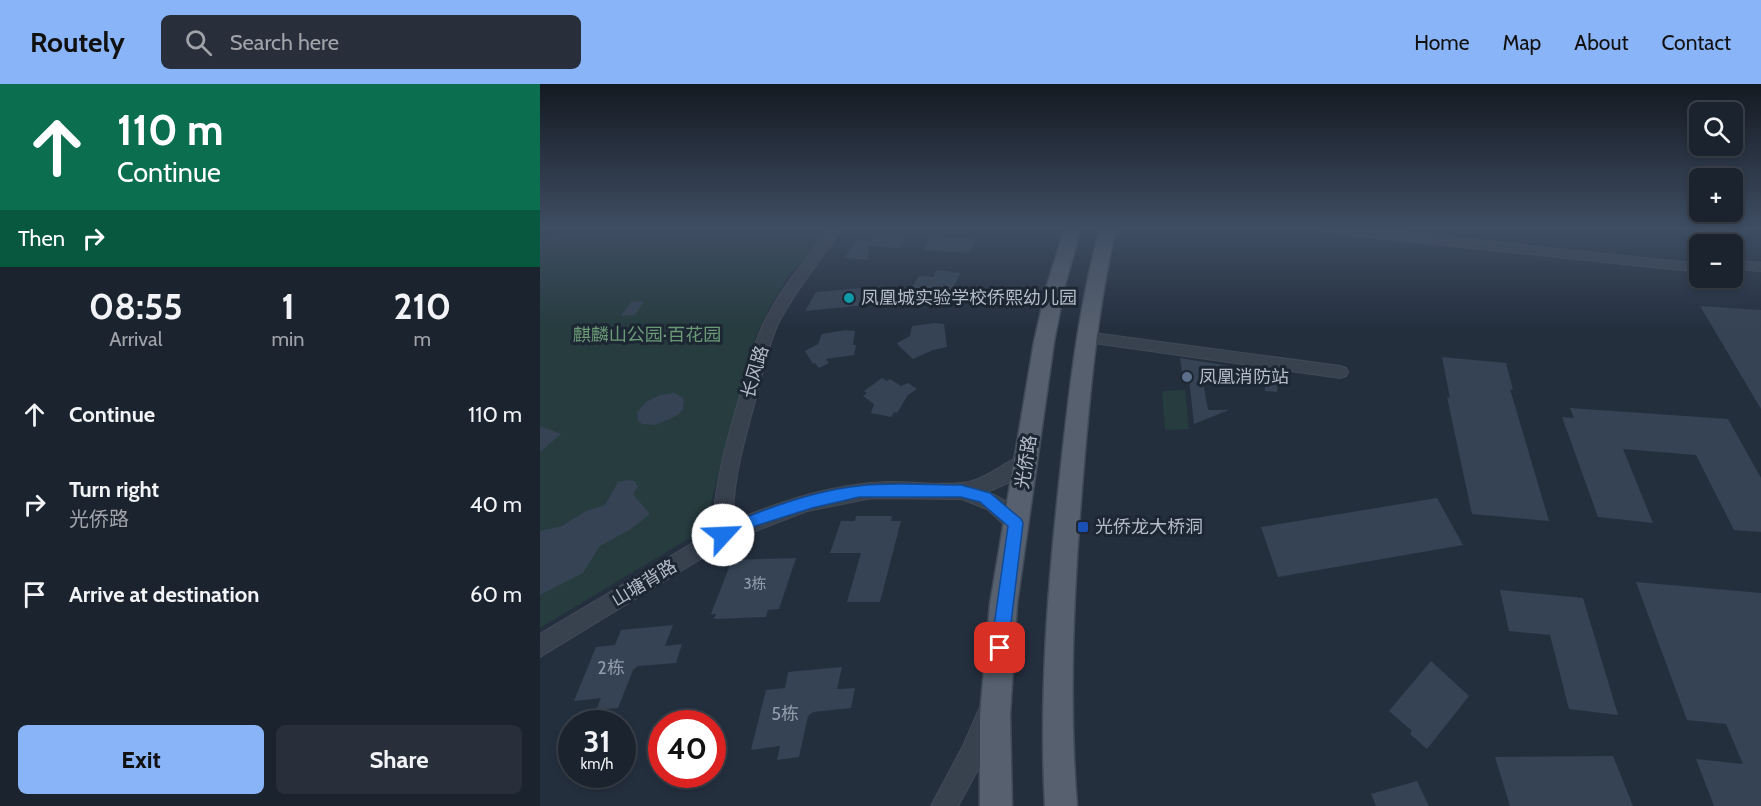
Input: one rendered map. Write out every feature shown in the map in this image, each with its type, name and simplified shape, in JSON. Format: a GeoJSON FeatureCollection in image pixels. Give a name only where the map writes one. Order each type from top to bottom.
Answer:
{"type":"FeatureCollection","features":[{"type":"Feature","properties":{"kind":"main road","name":"光侨路"},"geometry":{"type":"LineString","coordinates":[[996,806],[996,695],[1001,625],[1042,348],[1060,262]]}},
{"type":"Feature","properties":{"kind":"main road"},"geometry":{"type":"LineString","coordinates":[[1061,806],[1056,693],[1058,618],[1086,337],[1095,273],[1099,262]]}},
{"type":"Feature","properties":{"kind":"street","name":"长风路"},"geometry":{"type":"LineString","coordinates":[[723,535],[723,505],[737,438],[761,349],[770,325],[812,262]]}},
{"type":"Feature","properties":{"kind":"street"},"geometry":{"type":"LineString","coordinates":[[1640,262],[1689,267]]}},
{"type":"Feature","properties":{"kind":"street"},"geometry":{"type":"LineString","coordinates":[[1743,265],[1761,267]]}},
{"type":"Feature","properties":{"kind":"street"},"geometry":{"type":"LineString","coordinates":[[1743,273],[1761,275]]}},
{"type":"Feature","properties":{"kind":"street"},"geometry":{"type":"LineString","coordinates":[[1086,337],[1340,372]]}},
{"type":"Feature","properties":{"kind":"street"},"geometry":{"type":"LineString","coordinates":[[961,491],[985,486],[1026,461]]}},
{"type":"Feature","properties":{"kind":"street","name":"山塘背路"},"geometry":{"type":"LineString","coordinates":[[540,646],[723,535],[754,520],[812,502],[859,492],[961,491]]}},
{"type":"Feature","properties":{"kind":"street"},"geometry":{"type":"LineString","coordinates":[[961,491],[985,498],[1016,523]]}},
{"type":"Feature","properties":{"kind":"street"},"geometry":{"type":"LineString","coordinates":[[944,806],[972,755],[996,695]]}},
{"type":"Feature","properties":{"kind":"green space","name":"麒麟山公园·百花园"},"geometry":{"type":"Polygon","coordinates":[[[540,262],[801,262],[790,274],[769,308],[755,339],[707,517],[698,533],[540,628],[540,262]]]}},
{"type":"Feature","properties":{"kind":"green space"},"geometry":{"type":"Polygon","coordinates":[[[1185,390],[1189,429],[1165,430],[1162,391],[1185,390]]]}},
{"type":"Feature","properties":{"kind":"building"},"geometry":{"type":"Polygon","coordinates":[[[937,270],[961,273],[951,291],[939,290],[932,301],[906,296],[919,276],[933,277],[937,270]]]}},
{"type":"Feature","properties":{"kind":"building","name":"凤凰城实验学校侨熙幼儿园"},"geometry":{"type":"Polygon","coordinates":[[[884,286],[887,303],[805,311],[816,292],[884,286]]]}},
{"type":"Feature","properties":{"kind":"building"},"geometry":{"type":"Polygon","coordinates":[[[644,301],[635,315],[621,316],[631,302],[644,301]]]}},
{"type":"Feature","properties":{"kind":"building"},"geometry":{"type":"Polygon","coordinates":[[[1700,306],[1761,310],[1761,409],[1700,306]]]}},
{"type":"Feature","properties":{"kind":"building"},"geometry":{"type":"Polygon","coordinates":[[[944,324],[947,347],[933,350],[913,359],[897,343],[910,336],[912,326],[944,324]]]}},
{"type":"Feature","properties":{"kind":"building"},"geometry":{"type":"Polygon","coordinates":[[[845,330],[855,331],[854,355],[826,359],[829,363],[819,368],[815,363],[813,364],[805,351],[818,344],[822,334],[845,330]]]}},
{"type":"Feature","properties":{"kind":"building"},"geometry":{"type":"Polygon","coordinates":[[[1442,357],[1506,363],[1513,390],[1510,389],[1549,521],[1472,514],[1447,397],[1450,398],[1442,357]]]}},
{"type":"Feature","properties":{"kind":"building"},"geometry":{"type":"Polygon","coordinates":[[[1180,358],[1279,374],[1277,392],[1265,391],[1265,385],[1213,377],[1212,382],[1203,382],[1208,410],[1229,410],[1194,424],[1189,379],[1183,378],[1180,358]]]}},
{"type":"Feature","properties":{"kind":"building"},"geometry":{"type":"Polygon","coordinates":[[[882,378],[887,381],[890,379],[901,386],[908,383],[917,389],[908,395],[897,413],[894,412],[891,417],[871,413],[874,404],[863,396],[867,393],[864,391],[882,378]]]}},
{"type":"Feature","properties":{"kind":"building"},"geometry":{"type":"Polygon","coordinates":[[[675,393],[684,399],[683,409],[678,415],[656,425],[642,424],[638,421],[637,412],[646,402],[660,395],[675,393]]]}},
{"type":"Feature","properties":{"kind":"building"},"geometry":{"type":"Polygon","coordinates":[[[1570,408],[1728,419],[1761,478],[1761,532],[1734,530],[1696,455],[1623,449],[1653,523],[1598,517],[1562,417],[1574,418],[1570,408]]]}},
{"type":"Feature","properties":{"kind":"building"},"geometry":{"type":"Polygon","coordinates":[[[540,426],[561,434],[540,452],[540,426]]]}},
{"type":"Feature","properties":{"kind":"building"},"geometry":{"type":"Polygon","coordinates":[[[635,481],[638,487],[633,494],[650,514],[631,529],[600,546],[583,573],[540,595],[540,531],[562,526],[586,511],[605,505],[618,482],[635,481]]]}},
{"type":"Feature","properties":{"kind":"building"},"geometry":{"type":"Polygon","coordinates":[[[1437,498],[1463,545],[1278,577],[1261,527],[1437,498]]]}},
{"type":"Feature","properties":{"kind":"building"},"geometry":{"type":"Polygon","coordinates":[[[856,516],[892,516],[891,521],[901,521],[880,602],[847,602],[861,553],[830,553],[841,521],[855,521],[856,516]]]}},
{"type":"Feature","properties":{"kind":"building"},"geometry":{"type":"Polygon","coordinates":[[[796,558],[779,609],[768,610],[766,617],[714,619],[716,614],[711,614],[732,560],[796,558]]]}},
{"type":"Feature","properties":{"kind":"building"},"geometry":{"type":"Polygon","coordinates":[[[1636,582],[1761,593],[1761,806],[1714,806],[1696,759],[1743,764],[1726,724],[1687,720],[1636,582]]]}},
{"type":"Feature","properties":{"kind":"building"},"geometry":{"type":"Polygon","coordinates":[[[1500,590],[1583,598],[1618,715],[1569,709],[1550,635],[1509,631],[1500,590]]]}},
{"type":"Feature","properties":{"kind":"building"},"geometry":{"type":"Polygon","coordinates":[[[673,625],[665,646],[682,644],[676,663],[638,666],[633,670],[618,708],[596,710],[601,698],[574,701],[596,647],[615,645],[621,630],[673,625]]]}},
{"type":"Feature","properties":{"kind":"building"},"geometry":{"type":"Polygon","coordinates":[[[1431,661],[1469,696],[1427,749],[1410,734],[1412,731],[1389,711],[1431,661]]]}},
{"type":"Feature","properties":{"kind":"building"},"geometry":{"type":"Polygon","coordinates":[[[842,667],[837,689],[855,688],[851,708],[813,712],[808,716],[799,757],[777,760],[780,746],[751,750],[766,690],[785,688],[788,672],[842,667]]]}},
{"type":"Feature","properties":{"kind":"building"},"geometry":{"type":"Polygon","coordinates":[[[1613,756],[1633,806],[1510,806],[1495,757],[1613,756]]]}},
{"type":"Feature","properties":{"kind":"building"},"geometry":{"type":"Polygon","coordinates":[[[1417,781],[1429,806],[1376,806],[1371,794],[1417,781]]]}},
{"type":"Feature","properties":{"kind":"place","name":"凤凰城实验学校侨熙幼儿园"},"geometry":{"type":"Point","coordinates":[849,298]}},
{"type":"Feature","properties":{"kind":"place","name":"凤凰消防站"},"geometry":{"type":"Point","coordinates":[1187,377]}},
{"type":"Feature","properties":{"kind":"place","name":"光侨龙大桥洞"},"geometry":{"type":"Point","coordinates":[1083,527]}},
{"type":"Feature","properties":{"kind":"route"},"geometry":{"type":"LineString","coordinates":[[723,535],[754,520],[812,502],[859,492],[961,491],[985,498],[1016,523],[1001,625],[1000,648]]}}]}
